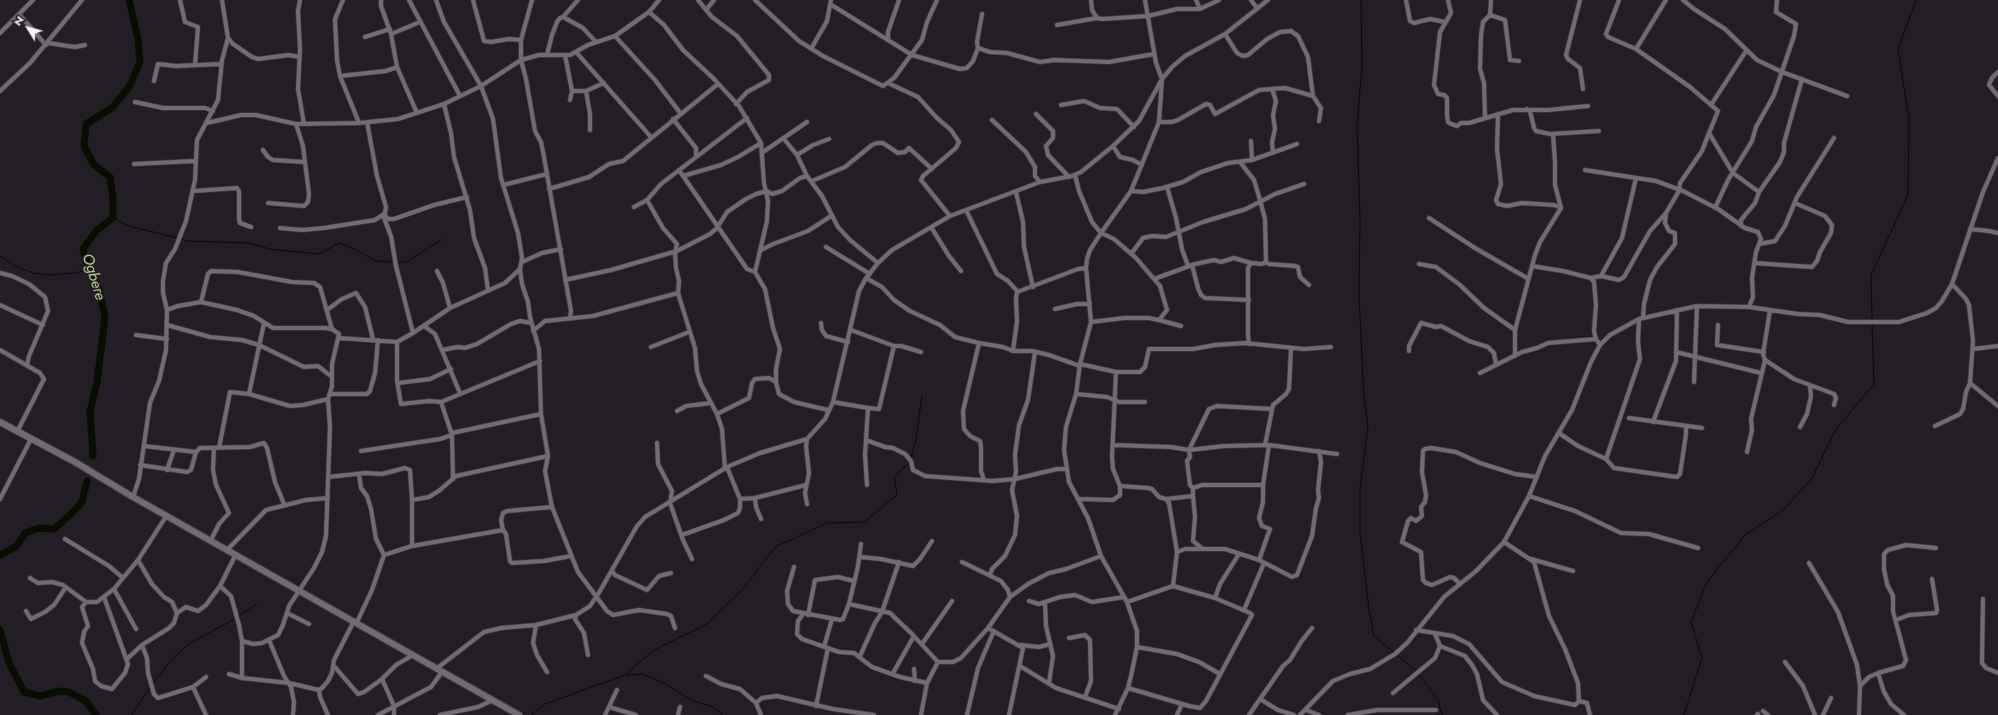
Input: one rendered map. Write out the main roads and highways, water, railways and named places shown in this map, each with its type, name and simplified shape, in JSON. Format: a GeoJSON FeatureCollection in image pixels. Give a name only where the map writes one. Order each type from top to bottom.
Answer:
{"type":"FeatureCollection","features":[{"type":"Feature","properties":{"kind":"main road"},"geometry":{"type":"LineString","coordinates":[[0,422],[75,462],[133,497],[228,549],[519,715]]}},
{"type":"Feature","properties":{"kind":"waterway","name":"Ogbere"},"geometry":{"type":"LineString","coordinates":[[93,456],[90,411],[97,382],[105,317],[99,290],[89,269],[83,249],[97,230],[113,218],[113,198],[110,177],[94,165],[84,146],[86,124],[113,107],[129,87],[140,62],[138,39],[129,0]]}},
{"type":"Feature","properties":{"kind":"waterway"},"geometry":{"type":"LineString","coordinates":[[1361,0],[1362,67],[1357,125],[1360,218],[1359,295],[1364,400],[1368,426],[1360,489],[1360,533],[1369,610],[1374,636],[1395,653]]}},
{"type":"Feature","properties":{"kind":"waterway"},"geometry":{"type":"LineString","coordinates":[[1872,320],[1871,275],[1908,195],[1909,118],[1898,49],[1916,0]]}},
{"type":"Feature","properties":{"kind":"waterway"},"geometry":{"type":"LineString","coordinates":[[113,218],[129,226],[178,238]]}},
{"type":"Feature","properties":{"kind":"waterway"},"geometry":{"type":"LineString","coordinates":[[181,239],[188,241],[250,243],[269,249],[319,254],[339,243],[376,261],[393,262]]}},
{"type":"Feature","properties":{"kind":"waterway"},"geometry":{"type":"LineString","coordinates":[[396,262],[406,262],[441,240]]}},
{"type":"Feature","properties":{"kind":"waterway"},"geometry":{"type":"LineString","coordinates":[[0,256],[13,265],[33,273],[49,275],[76,273],[89,269]]}},
{"type":"Feature","properties":{"kind":"waterway"},"geometry":{"type":"LineString","coordinates":[[1684,715],[1702,658],[1691,622],[1707,582],[1745,535],[1783,510],[1812,478],[1836,429],[1874,384],[1872,323]]}},
{"type":"Feature","properties":{"kind":"waterway"},"geometry":{"type":"LineString","coordinates":[[911,458],[916,439],[922,395]]}},
{"type":"Feature","properties":{"kind":"waterway"},"geometry":{"type":"LineString","coordinates":[[531,715],[545,704],[625,675],[654,650],[707,624],[743,589],[775,547],[827,523],[864,522],[897,495],[894,476],[910,463]]}},
{"type":"Feature","properties":{"kind":"waterway","name":"Ogbere"},"geometry":{"type":"LineString","coordinates":[[0,555],[17,546],[25,533],[39,528],[54,529],[82,502],[87,481]]}},
{"type":"Feature","properties":{"kind":"waterway"},"geometry":{"type":"LineString","coordinates":[[239,616],[257,604]]}},
{"type":"Feature","properties":{"kind":"waterway"},"geometry":{"type":"LineString","coordinates":[[152,684],[173,658],[190,643],[235,619]]}},
{"type":"Feature","properties":{"kind":"waterway","name":"Ogbere"},"geometry":{"type":"LineString","coordinates":[[0,630],[9,663],[24,692],[40,696],[60,691],[69,692],[86,701],[96,715]]}},
{"type":"Feature","properties":{"kind":"waterway"},"geometry":{"type":"LineString","coordinates":[[1397,655],[1416,671]]}},
{"type":"Feature","properties":{"kind":"waterway"},"geometry":{"type":"LineString","coordinates":[[1418,673],[1438,700],[1442,715]]}},
{"type":"Feature","properties":{"kind":"waterway"},"geometry":{"type":"LineString","coordinates":[[626,675],[642,674],[664,683],[693,701],[713,707],[723,715]]}},
{"type":"Feature","properties":{"kind":"waterway"},"geometry":{"type":"LineString","coordinates":[[132,715],[150,687]]}}]}
